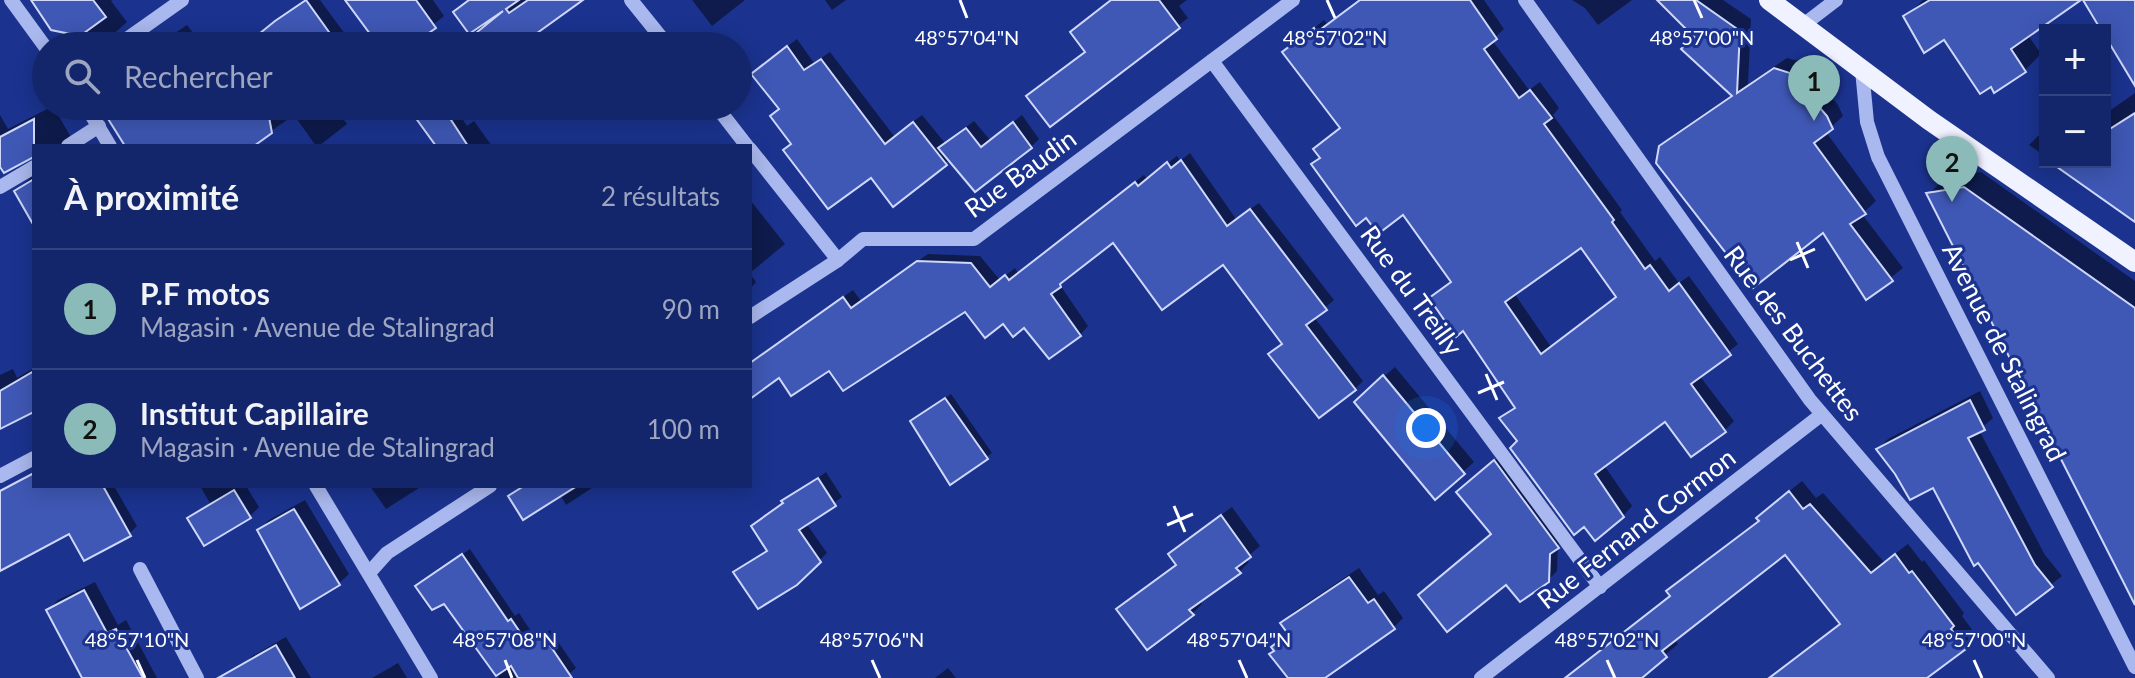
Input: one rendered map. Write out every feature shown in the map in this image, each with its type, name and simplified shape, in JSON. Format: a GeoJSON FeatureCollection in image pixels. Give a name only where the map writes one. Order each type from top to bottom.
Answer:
{"type":"FeatureCollection","features":[{"type":"Feature","properties":{"kind":"main road"},"geometry":{"type":"LineString","coordinates":[[1769,0],[1929,120],[2135,262]]}},
{"type":"Feature","properties":{"kind":"street"},"geometry":{"type":"LineString","coordinates":[[11,0],[34,32]]}},
{"type":"Feature","properties":{"kind":"street"},"geometry":{"type":"LineString","coordinates":[[137,32],[182,0]]}},
{"type":"Feature","properties":{"kind":"street"},"geometry":{"type":"LineString","coordinates":[[631,0],[657,32]]}},
{"type":"Feature","properties":{"kind":"street","name":"Rue Baudin"},"geometry":{"type":"LineString","coordinates":[[752,316],[838,260],[863,239],[974,239],[1293,0]]}},
{"type":"Feature","properties":{"kind":"street","name":"Rue des Buchettes"},"geometry":{"type":"LineString","coordinates":[[1525,0],[1821,415],[2048,678]]}},
{"type":"Feature","properties":{"kind":"street"},"geometry":{"type":"LineString","coordinates":[[1802,26],[1836,0]]}},
{"type":"Feature","properties":{"kind":"street","name":"Rue du Treilly"},"geometry":{"type":"LineString","coordinates":[[1212,61],[1600,587]]}},
{"type":"Feature","properties":{"kind":"street","name":"Avenue de Stalingrad"},"geometry":{"type":"LineString","coordinates":[[1862,70],[1867,122],[1878,157],[2135,667]]}},
{"type":"Feature","properties":{"kind":"street"},"geometry":{"type":"LineString","coordinates":[[95,120],[109,144]]}},
{"type":"Feature","properties":{"kind":"street"},"geometry":{"type":"LineString","coordinates":[[727,120],[746,144]]}},
{"type":"Feature","properties":{"kind":"street"},"geometry":{"type":"LineString","coordinates":[[71,144],[99,126]]}},
{"type":"Feature","properties":{"kind":"street"},"geometry":{"type":"LineString","coordinates":[[752,152],[838,260]]}},
{"type":"Feature","properties":{"kind":"street"},"geometry":{"type":"LineString","coordinates":[[0,187],[32,168]]}},
{"type":"Feature","properties":{"kind":"street","name":"Rue Fernand Cormon"},"geometry":{"type":"LineString","coordinates":[[1481,678],[1821,415]]}},
{"type":"Feature","properties":{"kind":"street"},"geometry":{"type":"LineString","coordinates":[[0,476],[32,459]]}},
{"type":"Feature","properties":{"kind":"street"},"geometry":{"type":"LineString","coordinates":[[317,488],[431,678]]}},
{"type":"Feature","properties":{"kind":"street"},"geometry":{"type":"LineString","coordinates":[[369,573],[387,553],[487,488]]}},
{"type":"Feature","properties":{"kind":"street"},"geometry":{"type":"LineString","coordinates":[[140,569],[197,678]]}},
{"type":"Feature","properties":{"kind":"building"},"geometry":{"type":"Polygon","coordinates":[[[31,0],[93,0],[106,17],[85,32],[51,30],[31,0]]]}},
{"type":"Feature","properties":{"kind":"building"},"geometry":{"type":"Polygon","coordinates":[[[306,0],[329,32],[261,32],[306,0]]]}},
{"type":"Feature","properties":{"kind":"building"},"geometry":{"type":"Polygon","coordinates":[[[345,0],[416,0],[436,28],[430,32],[369,32],[345,0]]]}},
{"type":"Feature","properties":{"kind":"building"},"geometry":{"type":"Polygon","coordinates":[[[469,0],[519,0],[506,9],[509,13],[528,0],[583,0],[538,32],[477,32],[503,11],[468,32],[453,12],[469,0]]]}},
{"type":"Feature","properties":{"kind":"building"},"geometry":{"type":"Polygon","coordinates":[[[1111,0],[1159,0],[1180,28],[1050,127],[1026,96],[1085,52],[1070,32],[1111,0]]]}},
{"type":"Feature","properties":{"kind":"building"},"geometry":{"type":"Polygon","coordinates":[[[1360,0],[1470,0],[1497,39],[1484,49],[1519,98],[1530,90],[1552,118],[1544,124],[1614,220],[1612,222],[1645,269],[1650,265],[1669,291],[1679,283],[1731,355],[1691,384],[1726,432],[1691,457],[1665,422],[1595,474],[1624,517],[1595,541],[1584,527],[1574,535],[1510,448],[1517,441],[1499,418],[1515,408],[1463,331],[1456,337],[1429,298],[1451,282],[1403,215],[1378,234],[1366,218],[1356,226],[1311,164],[1320,158],[1313,149],[1340,128],[1282,52],[1314,28],[1317,32],[1360,0]],[[1581,248],[1505,302],[1541,354],[1616,297],[1581,248]]]}},
{"type":"Feature","properties":{"kind":"building"},"geometry":{"type":"Polygon","coordinates":[[[1657,0],[1696,0],[1740,31],[1737,93],[1774,68],[1790,73],[1827,116],[1833,129],[1814,143],[1866,214],[1850,224],[1893,281],[1866,300],[1823,233],[1753,288],[1656,163],[1659,146],[1732,96],[1681,49],[1694,37],[1657,0]]]}},
{"type":"Feature","properties":{"kind":"building"},"geometry":{"type":"Polygon","coordinates":[[[1930,0],[2081,0],[2047,24],[2039,24],[2039,29],[2011,49],[2026,72],[1994,93],[1991,87],[1980,94],[1944,40],[1924,53],[1903,16],[1930,0]]]}},
{"type":"Feature","properties":{"kind":"building"},"geometry":{"type":"Polygon","coordinates":[[[2083,0],[2135,0],[2135,86],[2111,46],[2111,24],[2097,24],[2083,0]]]}},
{"type":"Feature","properties":{"kind":"building"},"geometry":{"type":"Polygon","coordinates":[[[787,46],[804,70],[821,59],[885,144],[913,122],[947,165],[893,207],[871,178],[828,209],[783,150],[791,144],[770,116],[779,109],[752,73],[787,46]]]}},
{"type":"Feature","properties":{"kind":"building"},"geometry":{"type":"Polygon","coordinates":[[[2135,113],[2135,222],[2058,168],[2111,168],[2111,128],[2135,113]]]}},
{"type":"Feature","properties":{"kind":"building"},"geometry":{"type":"Polygon","coordinates":[[[34,120],[32,158],[4,173],[0,167],[0,137],[34,120]]]}},
{"type":"Feature","properties":{"kind":"building"},"geometry":{"type":"Polygon","coordinates":[[[109,120],[270,120],[272,133],[257,144],[124,144],[109,120]]]}},
{"type":"Feature","properties":{"kind":"building"},"geometry":{"type":"Polygon","coordinates":[[[417,120],[451,120],[467,144],[435,144],[417,120]]]}},
{"type":"Feature","properties":{"kind":"building"},"geometry":{"type":"Polygon","coordinates":[[[1013,122],[1032,148],[975,192],[938,148],[966,128],[981,147],[1013,122]]]}},
{"type":"Feature","properties":{"kind":"building"},"geometry":{"type":"Polygon","coordinates":[[[1181,160],[1227,226],[1250,209],[1327,310],[1306,325],[1356,390],[1319,418],[1268,354],[1282,344],[1223,265],[1162,310],[1113,243],[1051,294],[1081,336],[1049,359],[1024,328],[1013,337],[1003,324],[985,338],[965,312],[843,391],[829,371],[791,396],[779,378],[752,398],[752,362],[843,297],[851,308],[917,261],[971,263],[990,287],[1005,275],[1009,280],[1135,182],[1138,186],[1167,162],[1171,168],[1181,160]]]}},
{"type":"Feature","properties":{"kind":"building"},"geometry":{"type":"Polygon","coordinates":[[[32,180],[32,222],[14,191],[32,180]]]}},
{"type":"Feature","properties":{"kind":"building"},"geometry":{"type":"Polygon","coordinates":[[[1964,187],[2135,308],[2135,605],[1926,193],[1964,187]]]}},
{"type":"Feature","properties":{"kind":"building"},"geometry":{"type":"Polygon","coordinates":[[[32,372],[32,413],[0,429],[0,391],[32,372]]]}},
{"type":"Feature","properties":{"kind":"building"},"geometry":{"type":"Polygon","coordinates":[[[1383,375],[1465,474],[1435,500],[1354,402],[1383,375]]]}},
{"type":"Feature","properties":{"kind":"building"},"geometry":{"type":"Polygon","coordinates":[[[945,398],[988,459],[950,485],[910,421],[945,398]]]}},
{"type":"Feature","properties":{"kind":"building"},"geometry":{"type":"Polygon","coordinates":[[[1970,400],[1985,430],[1968,438],[2035,565],[2053,587],[2016,615],[1978,563],[1974,566],[1933,488],[1910,500],[1876,449],[1970,400]]]}},
{"type":"Feature","properties":{"kind":"building"},"geometry":{"type":"Polygon","coordinates":[[[1494,460],[1559,548],[1550,554],[1549,582],[1520,602],[1506,585],[1447,632],[1418,595],[1491,534],[1456,492],[1494,460]]]}},
{"type":"Feature","properties":{"kind":"building"},"geometry":{"type":"Polygon","coordinates":[[[32,474],[32,488],[104,488],[131,536],[84,561],[69,534],[0,571],[0,491],[32,474]]]}},
{"type":"Feature","properties":{"kind":"building"},"geometry":{"type":"Polygon","coordinates":[[[818,478],[836,506],[799,530],[821,562],[797,585],[758,609],[733,572],[767,551],[751,526],[783,503],[781,501],[818,478]]]}},
{"type":"Feature","properties":{"kind":"building"},"geometry":{"type":"Polygon","coordinates":[[[521,488],[574,488],[523,520],[508,496],[521,488]]]}},
{"type":"Feature","properties":{"kind":"building"},"geometry":{"type":"Polygon","coordinates":[[[234,490],[251,518],[204,546],[187,518],[234,490]]]}},
{"type":"Feature","properties":{"kind":"building"},"geometry":{"type":"Polygon","coordinates":[[[1789,491],[1803,509],[1810,504],[1871,573],[1895,554],[1954,626],[1951,629],[1966,649],[1927,678],[1769,678],[1840,624],[1785,555],[1662,651],[1667,657],[1642,678],[1565,678],[1670,596],[1666,591],[1759,521],[1756,518],[1789,491]]]}},
{"type":"Feature","properties":{"kind":"building"},"geometry":{"type":"Polygon","coordinates":[[[294,509],[340,585],[300,609],[257,530],[294,509]]]}},
{"type":"Feature","properties":{"kind":"building"},"geometry":{"type":"Polygon","coordinates":[[[1221,515],[1251,557],[1236,568],[1241,573],[1189,610],[1194,615],[1147,650],[1116,609],[1176,565],[1168,554],[1221,515]]]}},
{"type":"Feature","properties":{"kind":"building"},"geometry":{"type":"Polygon","coordinates":[[[462,554],[508,621],[511,619],[528,644],[543,635],[572,678],[518,678],[511,666],[496,676],[444,604],[432,610],[415,586],[462,554]]]}},
{"type":"Feature","properties":{"kind":"building"},"geometry":{"type":"Polygon","coordinates":[[[1349,577],[1368,603],[1374,599],[1395,629],[1325,678],[1288,678],[1269,654],[1274,651],[1271,647],[1288,634],[1280,623],[1349,577]]]}},
{"type":"Feature","properties":{"kind":"building"},"geometry":{"type":"Polygon","coordinates":[[[84,590],[107,633],[116,629],[143,678],[82,678],[46,610],[84,590]]]}},
{"type":"Feature","properties":{"kind":"building"},"geometry":{"type":"Polygon","coordinates":[[[276,645],[295,678],[218,678],[276,645]]]}},
{"type":"Feature","properties":{"kind":"place","name":"P.F motos"},"geometry":{"type":"Point","coordinates":[1814,121]}},
{"type":"Feature","properties":{"kind":"place","name":"Institut Capillaire"},"geometry":{"type":"Point","coordinates":[1952,202]}}]}
